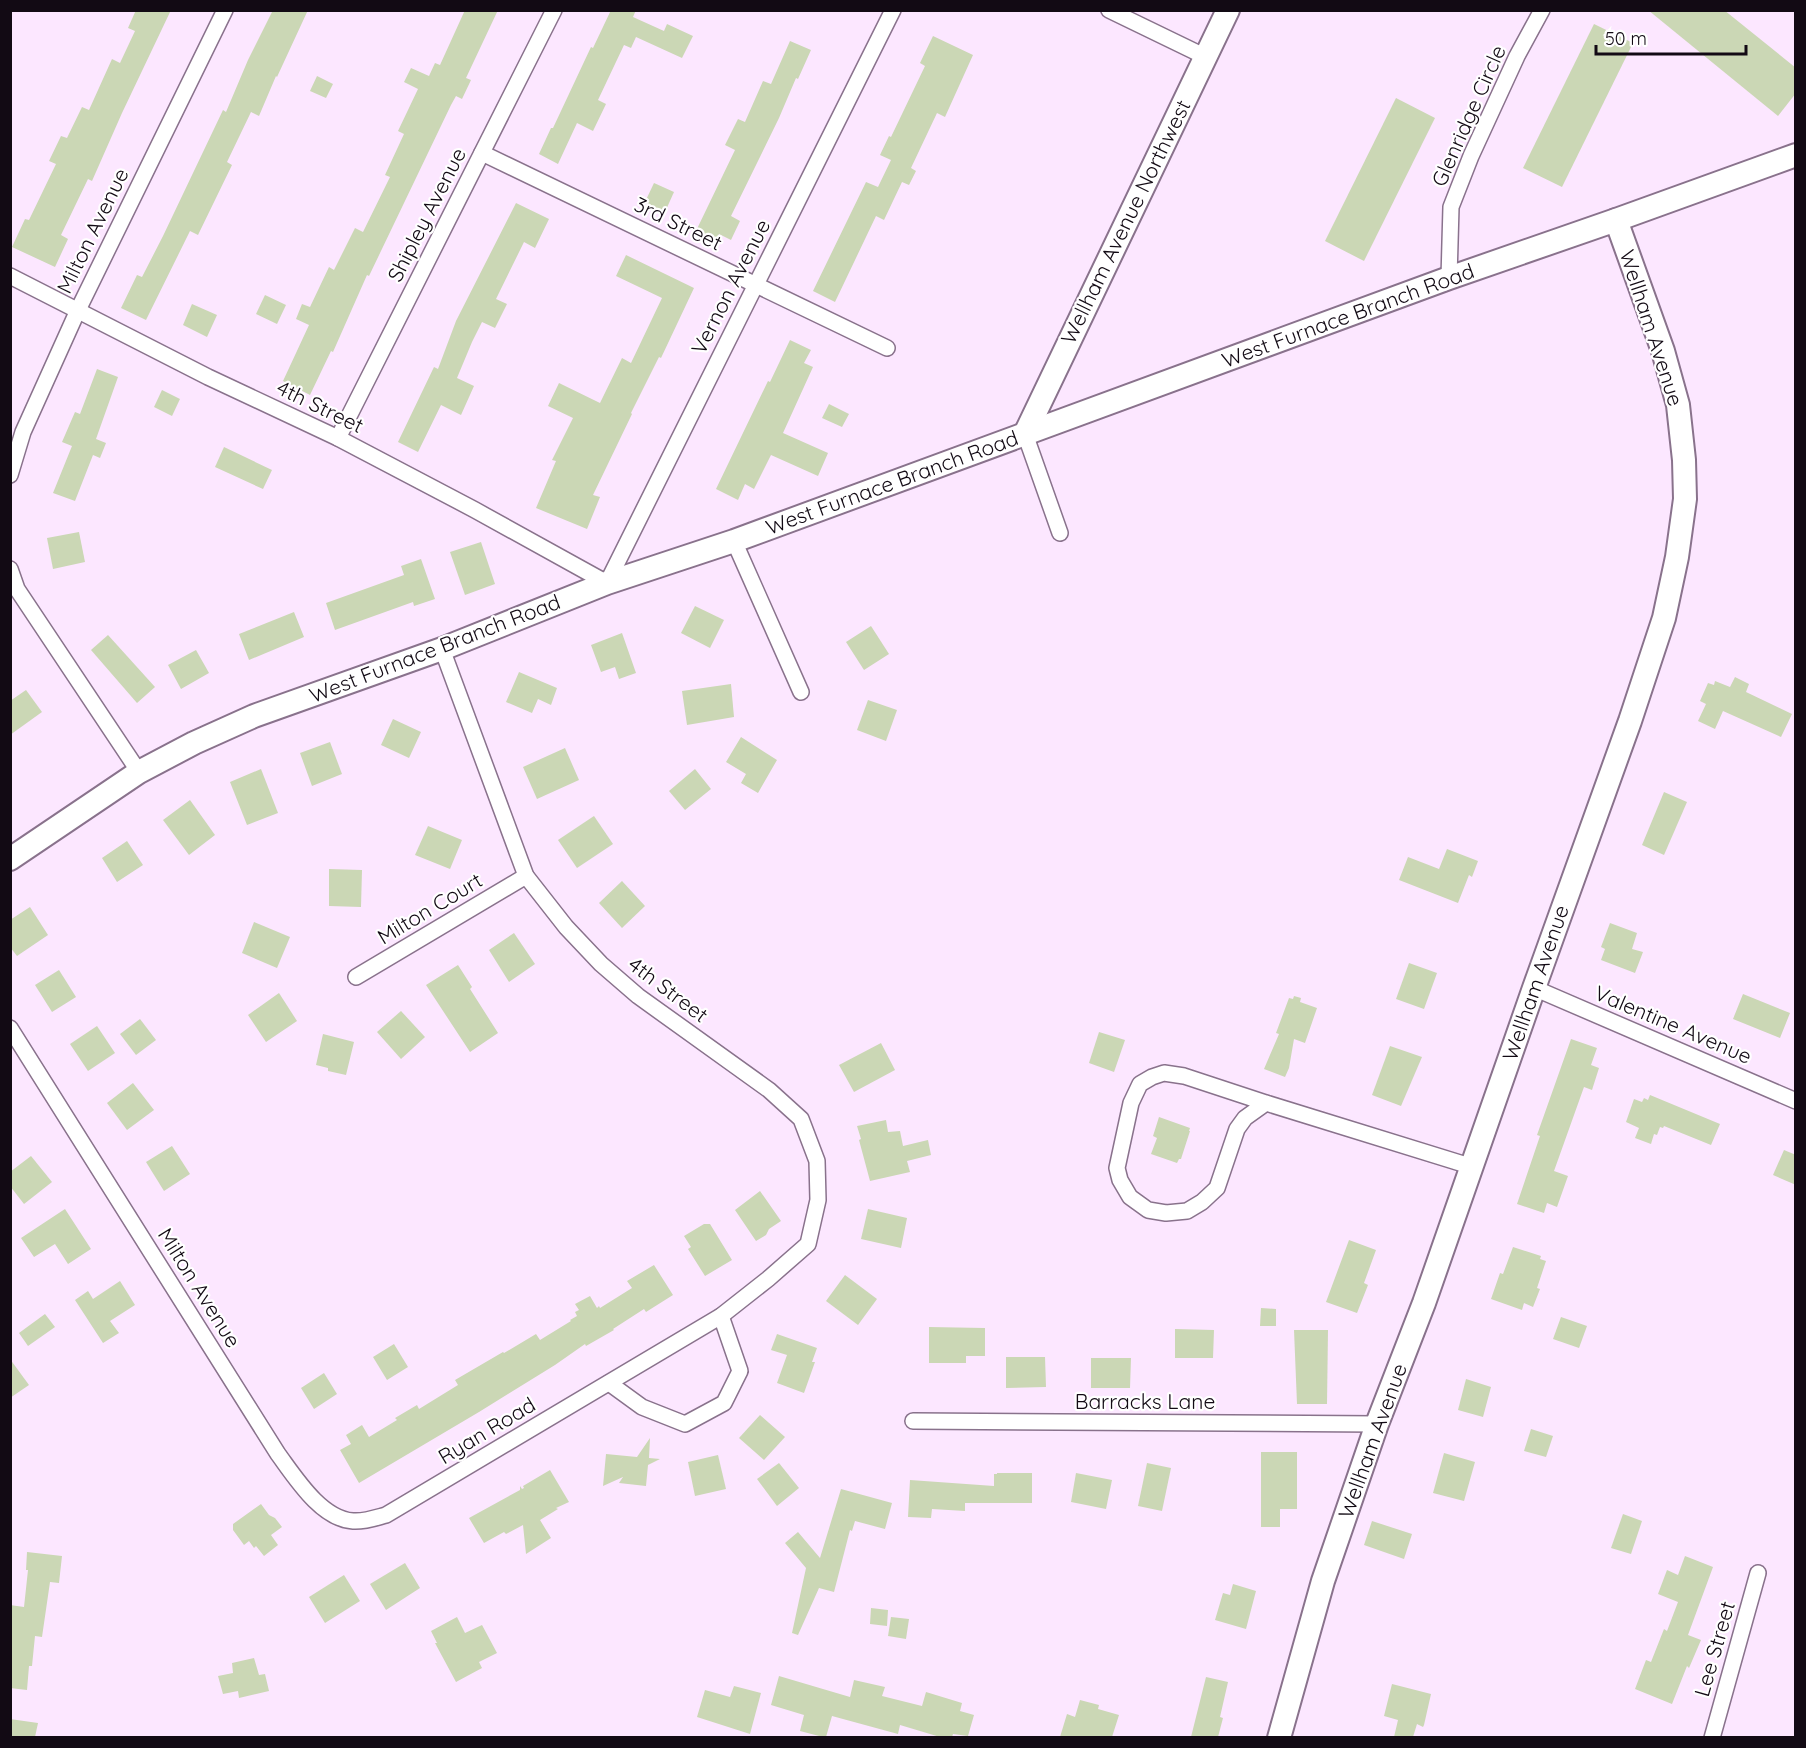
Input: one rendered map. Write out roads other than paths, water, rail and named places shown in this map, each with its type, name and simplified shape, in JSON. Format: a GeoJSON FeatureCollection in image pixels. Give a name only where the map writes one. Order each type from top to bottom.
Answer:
{"type":"FeatureCollection","features":[{"type":"Feature","properties":{"kind":"street","name":"Milton Avenue"},"geometry":{"type":"LineString","coordinates":[[10,475],[23,432],[78,310],[225,10]]}},
{"type":"Feature","properties":{"kind":"street","name":"Shipley Avenue"},"geometry":{"type":"LineString","coordinates":[[338,438],[554,10]]}},
{"type":"Feature","properties":{"kind":"street","name":"Vernon Avenue"},"geometry":{"type":"LineString","coordinates":[[607,583],[893,10]]}},
{"type":"Feature","properties":{"kind":"street"},"geometry":{"type":"LineString","coordinates":[[1108,10],[1206,57]]}},
{"type":"Feature","properties":{"kind":"street","name":"Wellham Avenue Northwest"},"geometry":{"type":"LineString","coordinates":[[1025,434],[1228,10]]}},
{"type":"Feature","properties":{"kind":"street","name":"Glenridge Circle"},"geometry":{"type":"LineString","coordinates":[[1449,278],[1451,207],[1471,156],[1517,56],[1542,10]]}},
{"type":"Feature","properties":{"kind":"street","name":"3rd Street"},"geometry":{"type":"LineString","coordinates":[[482,153],[887,348]]}},
{"type":"Feature","properties":{"kind":"street","name":"West Furnace Branch Road"},"geometry":{"type":"LineString","coordinates":[[10,859],[139,772],[194,743],[254,716],[442,649],[607,583],[734,541],[1449,278],[1796,155]]}},
{"type":"Feature","properties":{"kind":"street","name":"Wellham Avenue"},"geometry":{"type":"LineString","coordinates":[[1279,1737],[1323,1581],[1377,1424],[1473,1167],[1664,618],[1677,557],[1684,499],[1684,460],[1678,405],[1663,351],[1616,220]]}},
{"type":"Feature","properties":{"kind":"street","name":"4th Street"},"geometry":{"type":"LineString","coordinates":[[10,276],[208,377],[338,438],[607,583]]}},
{"type":"Feature","properties":{"kind":"street"},"geometry":{"type":"LineString","coordinates":[[1025,434],[1060,534]]}},
{"type":"Feature","properties":{"kind":"street"},"geometry":{"type":"LineString","coordinates":[[734,541],[801,692]]}},
{"type":"Feature","properties":{"kind":"street"},"geometry":{"type":"LineString","coordinates":[[10,569],[17,589],[139,772]]}},
{"type":"Feature","properties":{"kind":"street","name":"4th Street"},"geometry":{"type":"LineString","coordinates":[[442,649],[526,876],[566,927],[601,964],[638,996],[770,1090],[801,1119],[817,1161],[818,1200],[807,1244],[768,1279],[721,1316]]}},
{"type":"Feature","properties":{"kind":"street","name":"Milton Court"},"geometry":{"type":"LineString","coordinates":[[356,977],[526,876]]}},
{"type":"Feature","properties":{"kind":"street","name":"Valentine Avenue"},"geometry":{"type":"LineString","coordinates":[[1534,988],[1796,1101]]}},
{"type":"Feature","properties":{"kind":"street","name":"Milton Avenue"},"geometry":{"type":"LineString","coordinates":[[10,1028],[278,1454],[312,1499],[330,1513],[351,1521],[368,1520],[386,1515]]}},
{"type":"Feature","properties":{"kind":"street"},"geometry":{"type":"LineString","coordinates":[[1266,1103],[1245,1118],[1237,1129],[1216,1188],[1202,1202],[1187,1211],[1166,1214],[1148,1210],[1130,1197],[1120,1180],[1117,1168],[1131,1103],[1140,1084],[1164,1073],[1184,1076],[1473,1167]]}},
{"type":"Feature","properties":{"kind":"street"},"geometry":{"type":"LineString","coordinates":[[609,1383],[642,1407],[685,1424],[724,1403],[740,1371],[721,1316]]}},
{"type":"Feature","properties":{"kind":"street","name":"Ryan Road"},"geometry":{"type":"LineString","coordinates":[[386,1515],[721,1316]]}},
{"type":"Feature","properties":{"kind":"street","name":"Barracks Lane"},"geometry":{"type":"LineString","coordinates":[[913,1421],[1377,1424]]}},
{"type":"Feature","properties":{"kind":"street","name":"Lee Street"},"geometry":{"type":"LineString","coordinates":[[1712,1737],[1758,1572]]}}]}
